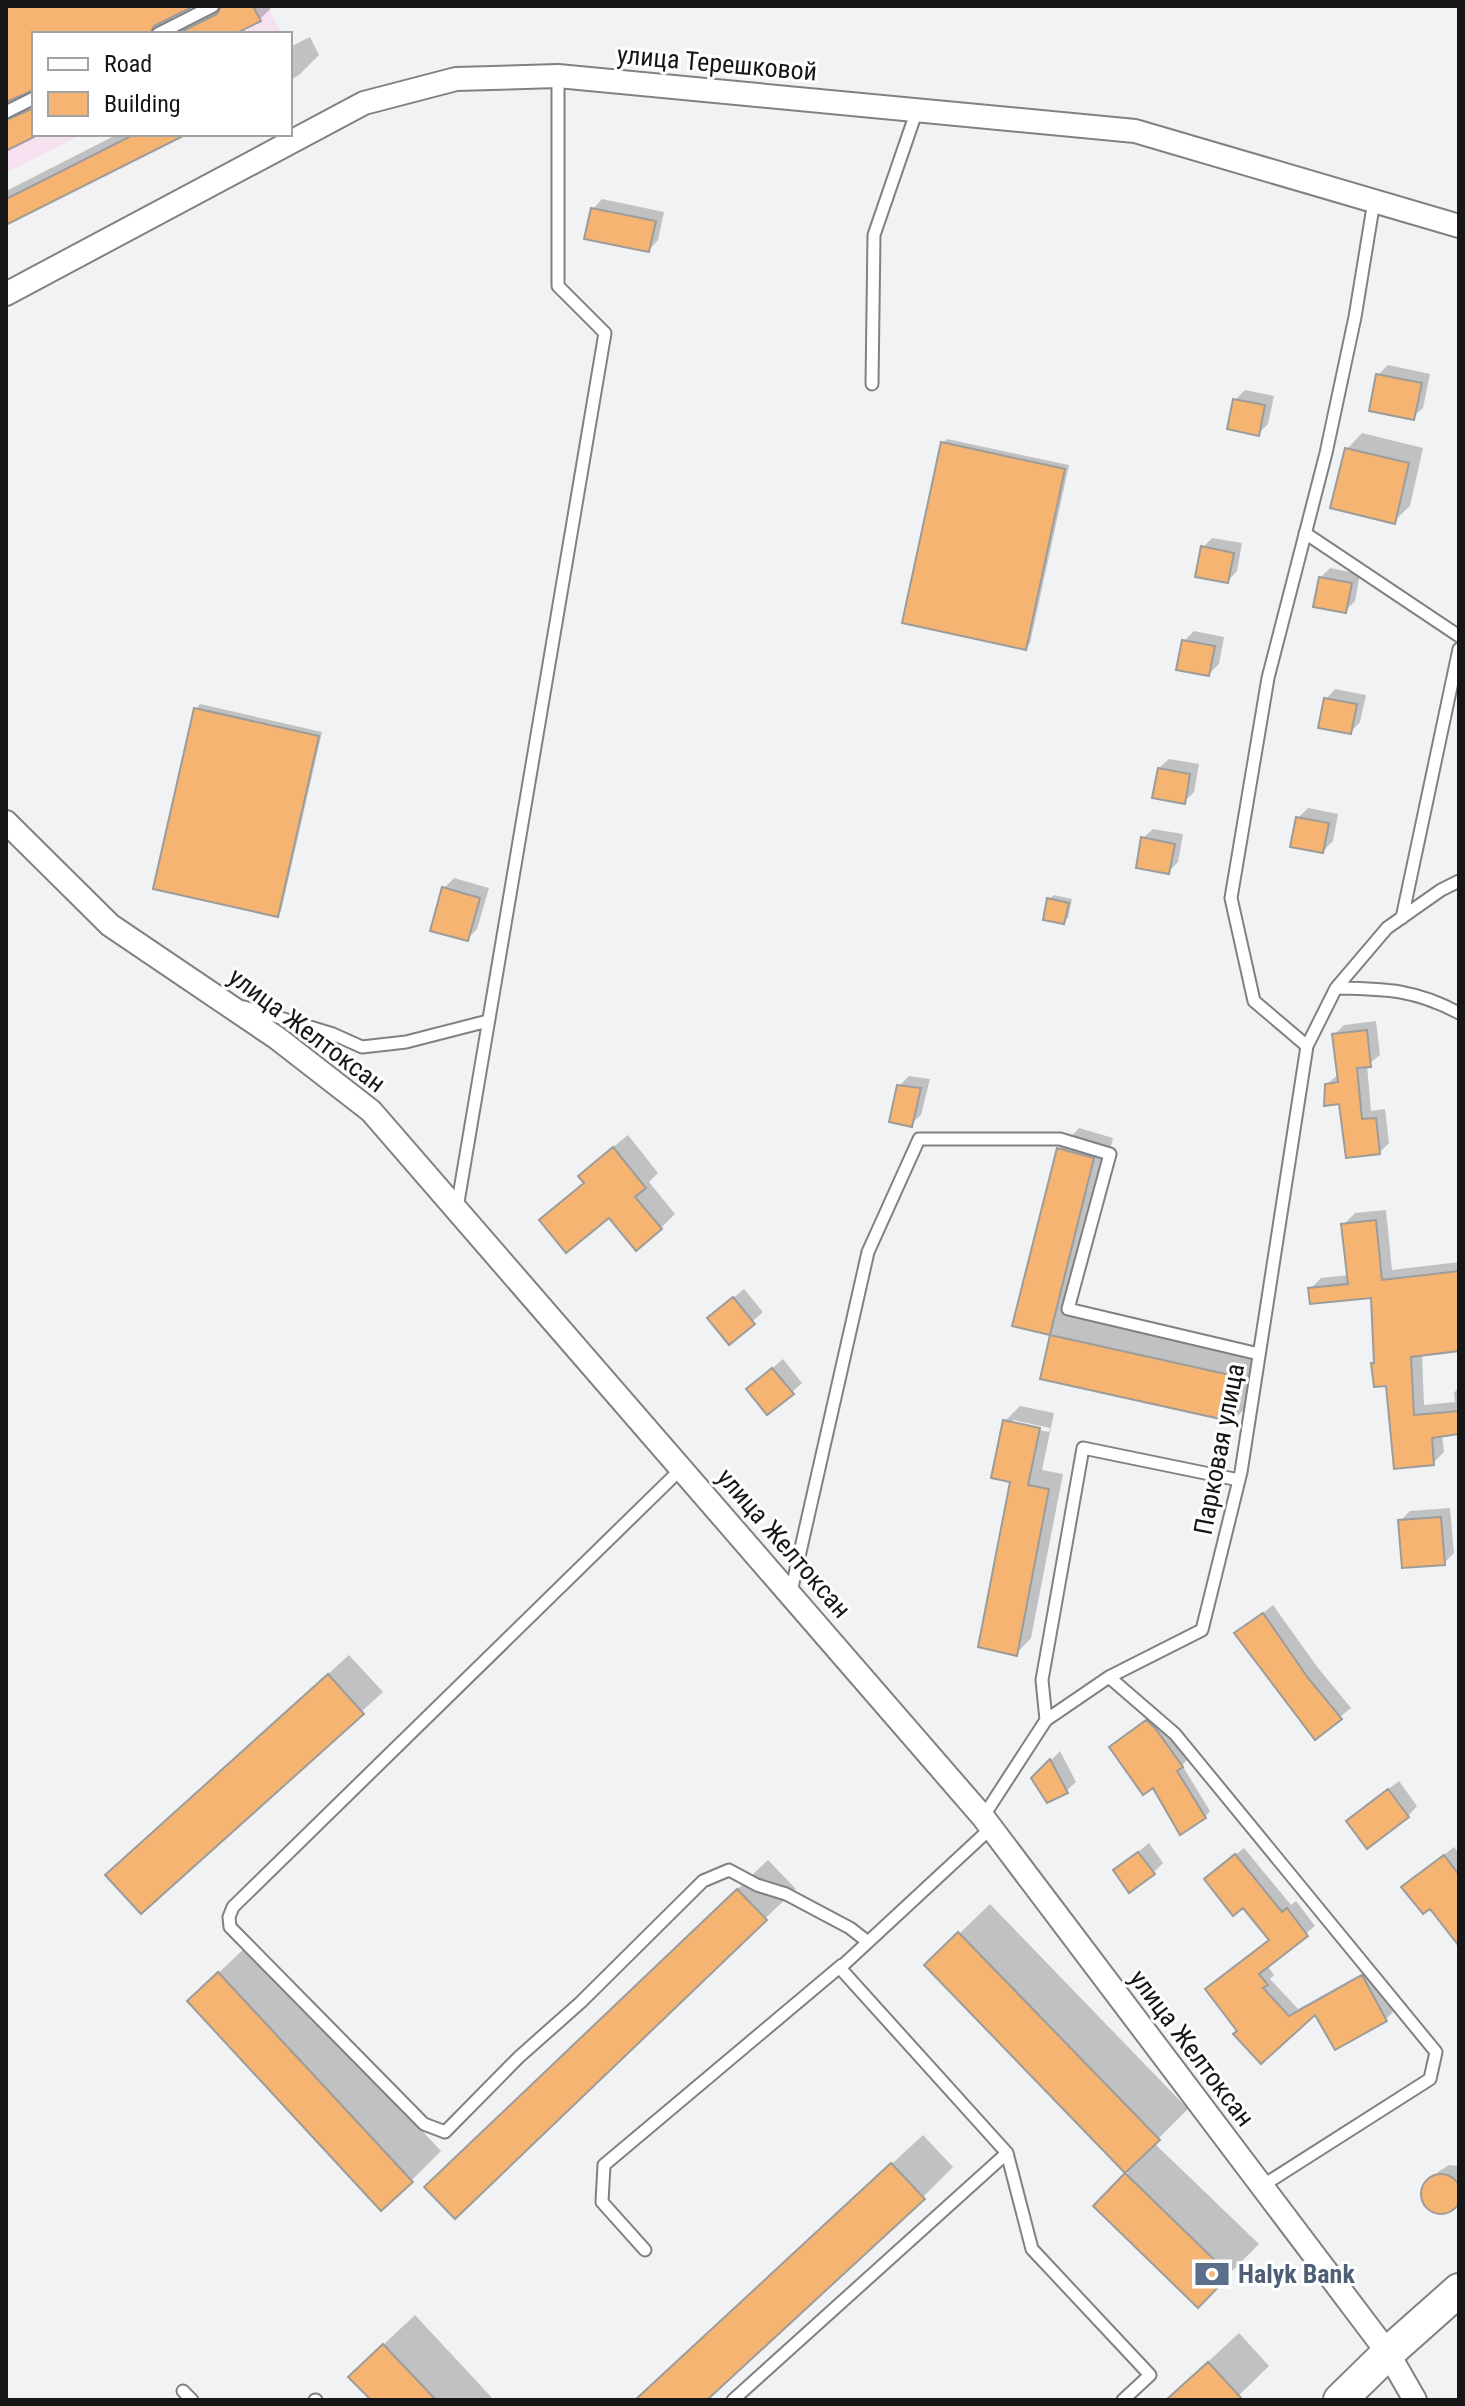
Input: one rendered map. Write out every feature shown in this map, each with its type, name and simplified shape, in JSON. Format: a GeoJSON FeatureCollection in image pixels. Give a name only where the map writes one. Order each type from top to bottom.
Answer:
{"type":"FeatureCollection","features":[{"type":"Feature","properties":{"kind":"street","name":"улица Терешковой"},"geometry":{"type":"LineString","coordinates":[[6,294],[364,103],[456,79],[558,76],[1135,131],[1459,226]]}},
{"type":"Feature","properties":{"kind":"street","name":"улица Желтоксан"},"geometry":{"type":"LineString","coordinates":[[6,822],[110,925],[277,1038],[371,1111],[987,1822],[1388,2353],[1415,2400]]}},
{"type":"Feature","properties":{"kind":"street"},"geometry":{"type":"LineString","coordinates":[[1340,2400],[1459,2290]]}},
{"type":"Feature","properties":{"kind":"lane"},"geometry":{"type":"LineString","coordinates":[[162,32],[213,6]]}},
{"type":"Feature","properties":{"kind":"lane"},"geometry":{"type":"LineString","coordinates":[[457,1209],[605,333],[558,286],[558,76]]}},
{"type":"Feature","properties":{"kind":"lane"},"geometry":{"type":"LineString","coordinates":[[6,112],[32,99]]}},
{"type":"Feature","properties":{"kind":"lane"},"geometry":{"type":"LineString","coordinates":[[872,384],[874,235],[917,110]]}},
{"type":"Feature","properties":{"kind":"lane"},"geometry":{"type":"LineString","coordinates":[[1307,1046],[1254,1001],[1231,898],[1268,678],[1326,453],[1355,317],[1374,201]]}},
{"type":"Feature","properties":{"kind":"lane"},"geometry":{"type":"LineString","coordinates":[[1305,533],[1459,636]]}},
{"type":"Feature","properties":{"kind":"lane"},"geometry":{"type":"LineString","coordinates":[[1402,918],[1459,649]]}},
{"type":"Feature","properties":{"kind":"lane","name":"Парковая улица"},"geometry":{"type":"LineString","coordinates":[[645,2250],[602,2202],[604,2165],[868,1942],[987,1822],[1046,1720],[1109,1677],[1202,1630],[1239,1480],[1307,1046],[1336,988],[1387,928],[1459,881]]}},
{"type":"Feature","properties":{"kind":"lane"},"geometry":{"type":"LineString","coordinates":[[1336,988],[1392,989],[1431,998],[1459,1013]]}},
{"type":"Feature","properties":{"kind":"lane"},"geometry":{"type":"LineString","coordinates":[[220,999],[333,1034],[362,1047],[406,1042],[488,1021]]}},
{"type":"Feature","properties":{"kind":"lane"},"geometry":{"type":"LineString","coordinates":[[790,1593],[868,1252],[919,1139],[1060,1139],[1110,1154],[1068,1309],[1259,1354]]}},
{"type":"Feature","properties":{"kind":"lane"},"geometry":{"type":"LineString","coordinates":[[1046,1720],[1042,1680],[1083,1448],[1239,1480]]}},
{"type":"Feature","properties":{"kind":"lane"},"geometry":{"type":"LineString","coordinates":[[682,1467],[233,1907],[229,1917],[230,1927],[424,2124],[445,2132],[703,1881],[729,1870],[757,1885],[786,1894],[850,1928],[868,1942]]}},
{"type":"Feature","properties":{"kind":"lane"},"geometry":{"type":"LineString","coordinates":[[1109,1677],[1175,1734],[1436,2052],[1430,2079],[1262,2186]]}},
{"type":"Feature","properties":{"kind":"lane"},"geometry":{"type":"LineString","coordinates":[[855,1954],[840,1968],[1007,2153],[1032,2249],[1150,2375],[1123,2400]]}},
{"type":"Feature","properties":{"kind":"lane"},"geometry":{"type":"LineString","coordinates":[[733,2400],[1007,2153]]}},
{"type":"Feature","properties":{"kind":"lane"},"geometry":{"type":"LineString","coordinates":[[183,2391],[192,2400]]}},
{"type":"Feature","properties":{"kind":"shaded area"},"geometry":{"type":"Polygon","coordinates":[[[6,6],[267,6],[281,32],[32,32],[32,136],[79,136],[6,173],[6,6]]]}},
{"type":"Feature","properties":{"kind":"building"},"geometry":{"type":"Polygon","coordinates":[[[6,6],[194,6],[154,26],[151,32],[32,32],[32,91],[6,102],[6,6]]]}},
{"type":"Feature","properties":{"kind":"building"},"geometry":{"type":"Polygon","coordinates":[[[221,6],[253,6],[261,21],[239,32],[181,32],[217,14],[221,6]]]}},
{"type":"Feature","properties":{"kind":"building"},"geometry":{"type":"Polygon","coordinates":[[[32,109],[34,137],[6,151],[6,120],[32,109]]]}},
{"type":"Feature","properties":{"kind":"building"},"geometry":{"type":"Polygon","coordinates":[[[131,136],[183,136],[6,225],[6,199],[131,136]]]}},
{"type":"Feature","properties":{"kind":"building"},"geometry":{"type":"Polygon","coordinates":[[[591,208],[656,221],[649,252],[584,239],[591,208]]]}},
{"type":"Feature","properties":{"kind":"building"},"geometry":{"type":"Polygon","coordinates":[[[1376,374],[1422,383],[1414,420],[1369,411],[1376,374]]]}},
{"type":"Feature","properties":{"kind":"building"},"geometry":{"type":"Polygon","coordinates":[[[1233,399],[1265,405],[1259,436],[1227,429],[1233,399]]]}},
{"type":"Feature","properties":{"kind":"building"},"geometry":{"type":"Polygon","coordinates":[[[941,442],[1065,469],[1026,650],[902,623],[941,442]]]}},
{"type":"Feature","properties":{"kind":"building"},"geometry":{"type":"Polygon","coordinates":[[[1345,448],[1409,463],[1395,524],[1330,508],[1345,448]]]}},
{"type":"Feature","properties":{"kind":"building"},"geometry":{"type":"Polygon","coordinates":[[[1201,546],[1234,553],[1228,583],[1195,577],[1201,546]]]}},
{"type":"Feature","properties":{"kind":"building"},"geometry":{"type":"Polygon","coordinates":[[[1319,577],[1352,583],[1346,613],[1313,607],[1319,577]]]}},
{"type":"Feature","properties":{"kind":"building"},"geometry":{"type":"Polygon","coordinates":[[[1182,640],[1215,646],[1209,676],[1176,670],[1182,640]]]}},
{"type":"Feature","properties":{"kind":"building"},"geometry":{"type":"Polygon","coordinates":[[[1324,698],[1357,704],[1351,734],[1318,728],[1324,698]]]}},
{"type":"Feature","properties":{"kind":"building"},"geometry":{"type":"Polygon","coordinates":[[[194,708],[319,736],[278,917],[153,889],[194,708]]]}},
{"type":"Feature","properties":{"kind":"building"},"geometry":{"type":"Polygon","coordinates":[[[1158,768],[1190,774],[1185,804],[1152,798],[1158,768]]]}},
{"type":"Feature","properties":{"kind":"building"},"geometry":{"type":"Polygon","coordinates":[[[1296,817],[1329,823],[1323,853],[1290,847],[1296,817]]]}},
{"type":"Feature","properties":{"kind":"building"},"geometry":{"type":"Polygon","coordinates":[[[1141,837],[1175,844],[1169,874],[1136,868],[1141,837]]]}},
{"type":"Feature","properties":{"kind":"building"},"geometry":{"type":"Polygon","coordinates":[[[442,887],[480,898],[468,941],[430,931],[442,887]]]}},
{"type":"Feature","properties":{"kind":"building"},"geometry":{"type":"Polygon","coordinates":[[[1047,898],[1069,903],[1064,924],[1043,920],[1047,898]]]}},
{"type":"Feature","properties":{"kind":"building"},"geometry":{"type":"Polygon","coordinates":[[[1367,1030],[1371,1067],[1357,1068],[1362,1119],[1376,1118],[1380,1154],[1346,1158],[1339,1104],[1324,1106],[1325,1084],[1338,1082],[1332,1034],[1367,1030]]]}},
{"type":"Feature","properties":{"kind":"building"},"geometry":{"type":"Polygon","coordinates":[[[897,1085],[921,1088],[912,1127],[889,1122],[897,1085]]]}},
{"type":"Feature","properties":{"kind":"building"},"geometry":{"type":"Polygon","coordinates":[[[613,1147],[646,1188],[635,1197],[662,1229],[636,1251],[609,1218],[566,1253],[539,1220],[584,1183],[578,1176],[613,1147]]]}},
{"type":"Feature","properties":{"kind":"building"},"geometry":{"type":"Polygon","coordinates":[[[1057,1148],[1094,1158],[1050,1335],[1012,1326],[1057,1148]]]}},
{"type":"Feature","properties":{"kind":"building"},"geometry":{"type":"Polygon","coordinates":[[[1376,1220],[1382,1280],[1459,1271],[1459,1351],[1411,1357],[1414,1415],[1459,1411],[1459,1434],[1432,1438],[1434,1465],[1394,1469],[1386,1386],[1374,1387],[1371,1298],[1310,1304],[1308,1288],[1348,1284],[1341,1224],[1376,1220]]]}},
{"type":"Feature","properties":{"kind":"building"},"geometry":{"type":"Polygon","coordinates":[[[733,1297],[755,1324],[729,1345],[707,1318],[733,1297]]]}},
{"type":"Feature","properties":{"kind":"building"},"geometry":{"type":"Polygon","coordinates":[[[1050,1335],[1244,1378],[1234,1422],[1040,1379],[1050,1335]]]}},
{"type":"Feature","properties":{"kind":"building"},"geometry":{"type":"Polygon","coordinates":[[[772,1368],[794,1394],[767,1415],[746,1389],[772,1368]]]}},
{"type":"Feature","properties":{"kind":"building"},"geometry":{"type":"Polygon","coordinates":[[[1003,1420],[1040,1428],[1028,1485],[1049,1489],[1017,1656],[978,1647],[1010,1482],[991,1478],[1003,1420]]]}},
{"type":"Feature","properties":{"kind":"building"},"geometry":{"type":"Polygon","coordinates":[[[1441,1517],[1445,1565],[1402,1568],[1398,1520],[1441,1517]]]}},
{"type":"Feature","properties":{"kind":"building"},"geometry":{"type":"Polygon","coordinates":[[[1263,1613],[1308,1678],[1342,1719],[1315,1740],[1234,1633],[1263,1613]]]}},
{"type":"Feature","properties":{"kind":"building"},"geometry":{"type":"Polygon","coordinates":[[[328,1674],[364,1714],[141,1914],[105,1875],[328,1674]]]}},
{"type":"Feature","properties":{"kind":"building"},"geometry":{"type":"Polygon","coordinates":[[[1146,1720],[1183,1767],[1177,1771],[1206,1818],[1180,1835],[1153,1788],[1143,1795],[1109,1747],[1146,1720]]]}},
{"type":"Feature","properties":{"kind":"building"},"geometry":{"type":"Polygon","coordinates":[[[1050,1759],[1068,1793],[1047,1803],[1031,1778],[1050,1759]]]}},
{"type":"Feature","properties":{"kind":"building"},"geometry":{"type":"Polygon","coordinates":[[[1388,1789],[1409,1817],[1367,1849],[1346,1821],[1388,1789]]]}},
{"type":"Feature","properties":{"kind":"building"},"geometry":{"type":"Polygon","coordinates":[[[1138,1852],[1155,1874],[1129,1893],[1113,1870],[1138,1852]]]}},
{"type":"Feature","properties":{"kind":"building"},"geometry":{"type":"Polygon","coordinates":[[[1235,1854],[1282,1912],[1287,1908],[1308,1936],[1259,1974],[1268,1985],[1263,1988],[1289,2016],[1362,1975],[1387,2021],[1335,2050],[1315,2015],[1261,2064],[1233,2034],[1237,2031],[1205,1989],[1269,1940],[1243,1908],[1233,1916],[1204,1879],[1235,1854]]]}},
{"type":"Feature","properties":{"kind":"building"},"geometry":{"type":"Polygon","coordinates":[[[1444,1855],[1459,1875],[1459,1946],[1430,1909],[1423,1914],[1401,1887],[1444,1855]]]}},
{"type":"Feature","properties":{"kind":"building"},"geometry":{"type":"Polygon","coordinates":[[[737,1889],[767,1920],[455,2219],[424,2187],[737,1889]]]}},
{"type":"Feature","properties":{"kind":"building"},"geometry":{"type":"Polygon","coordinates":[[[958,1932],[1160,2140],[1125,2173],[924,1965],[958,1932]]]}},
{"type":"Feature","properties":{"kind":"building"},"geometry":{"type":"Polygon","coordinates":[[[218,1972],[413,2182],[381,2211],[187,2001],[218,1972]]]}},
{"type":"Feature","properties":{"kind":"building"},"geometry":{"type":"Polygon","coordinates":[[[891,2163],[925,2199],[707,2400],[635,2400],[891,2163]]]}},
{"type":"Feature","properties":{"kind":"building"},"geometry":{"type":"Polygon","coordinates":[[[1125,2173],[1230,2275],[1198,2308],[1093,2206],[1125,2173]]]}},
{"type":"Feature","properties":{"kind":"building"},"geometry":{"type":"Polygon","coordinates":[[[1441,2174],[1455,2180],[1461,2194],[1455,2208],[1441,2214],[1427,2208],[1421,2194],[1427,2180],[1441,2174]]]}},
{"type":"Feature","properties":{"kind":"building"},"geometry":{"type":"Polygon","coordinates":[[[383,2344],[436,2400],[371,2400],[348,2377],[383,2344]]]}},
{"type":"Feature","properties":{"kind":"building"},"geometry":{"type":"Polygon","coordinates":[[[1208,2362],[1243,2400],[1166,2400],[1208,2362]]]}},
{"type":"Feature","properties":{"kind":"place","name":"Halyk Bank"},"geometry":{"type":"Point","coordinates":[1212,2274]}}]}
